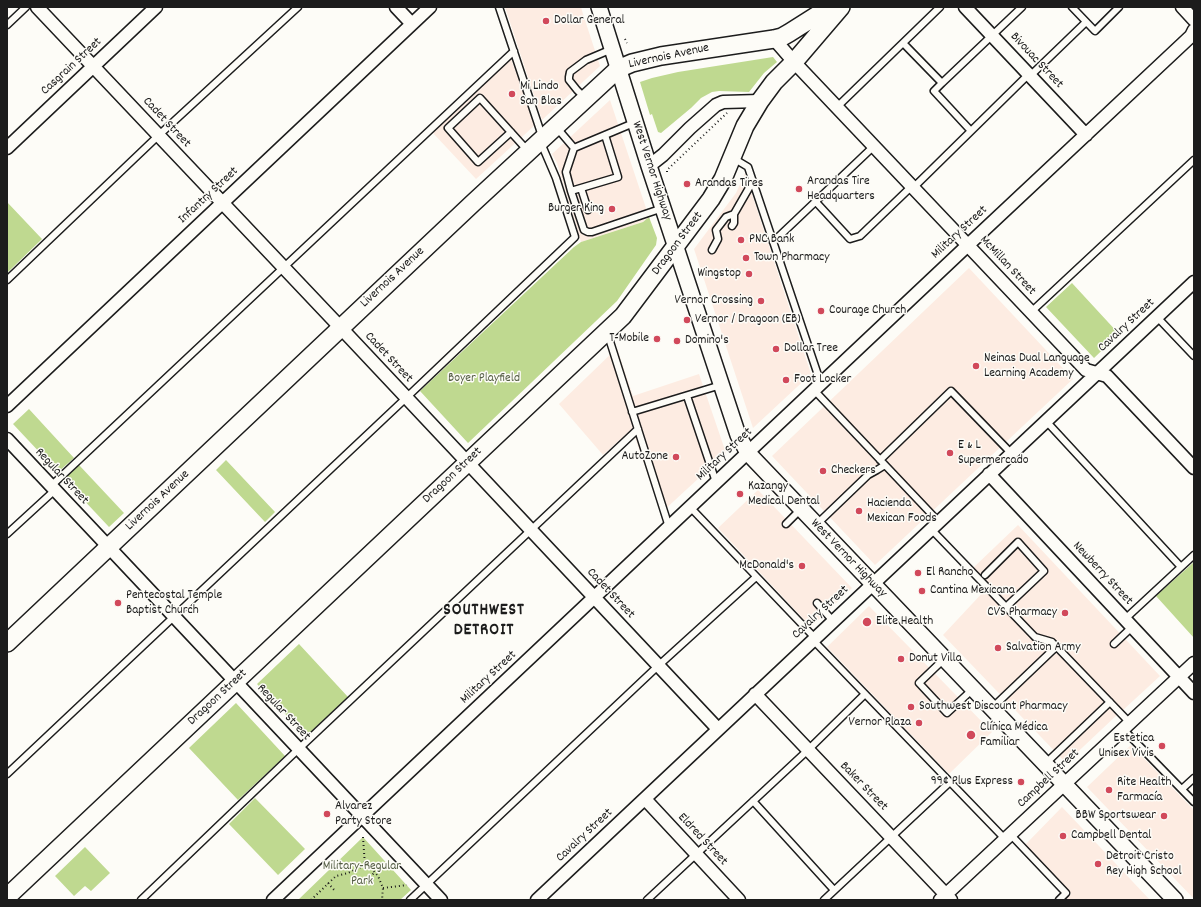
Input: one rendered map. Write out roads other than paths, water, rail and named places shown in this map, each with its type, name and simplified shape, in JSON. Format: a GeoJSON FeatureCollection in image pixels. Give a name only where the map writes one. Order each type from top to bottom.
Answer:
{"type":"FeatureCollection","features":[{"type":"Feature","properties":{"kind":"main road","name":"Livernois Avenue"},"geometry":{"type":"LineString","coordinates":[[7,643],[473,203],[618,69],[632,63],[661,56],[774,39],[790,33],[830,7]]}},
{"type":"Feature","properties":{"kind":"main road","name":"Dragoon Street"},"geometry":{"type":"LineString","coordinates":[[7,897],[623,316],[711,200],[723,179],[744,126],[760,101],[774,82],[794,62],[841,7]]}},
{"type":"Feature","properties":{"kind":"street","name":"Cadet Street"},"geometry":{"type":"LineString","coordinates":[[37,7],[718,730]]}},
{"type":"Feature","properties":{"kind":"street","name":"Casgrain Street"},"geometry":{"type":"LineString","coordinates":[[7,148],[156,7]]}},
{"type":"Feature","properties":{"kind":"street"},"geometry":{"type":"LineString","coordinates":[[396,7],[412,24]]}},
{"type":"Feature","properties":{"kind":"street","name":"Infantry Street"},"geometry":{"type":"LineString","coordinates":[[7,406],[430,7]]}},
{"type":"Feature","properties":{"kind":"street","name":"West Vernor Highway"},"geometry":{"type":"LineString","coordinates":[[599,7],[618,45],[618,69],[721,385],[738,434],[748,453],[991,709],[1176,900]]}},
{"type":"Feature","properties":{"kind":"street","name":"Bivouac Street"},"geometry":{"type":"LineString","coordinates":[[965,7],[1086,135]]}},
{"type":"Feature","properties":{"kind":"street"},"geometry":{"type":"LineString","coordinates":[[1182,7],[1194,20]]}},
{"type":"Feature","properties":{"kind":"street","name":"Military Street"},"geometry":{"type":"LineString","coordinates":[[273,900],[1191,36],[1194,30]]}},
{"type":"Feature","properties":{"kind":"street","name":"McMillan Street"},"geometry":{"type":"LineString","coordinates":[[774,39],[794,62],[1086,370],[1107,376],[1194,468]]}},
{"type":"Feature","properties":{"kind":"street"},"geometry":{"type":"LineString","coordinates":[[649,166],[663,155],[716,105],[723,102],[760,101]]}},
{"type":"Feature","properties":{"kind":"street","name":"Cavalry Street"},"geometry":{"type":"LineString","coordinates":[[537,900],[1194,282]]}},
{"type":"Feature","properties":{"kind":"street","name":"Regular Street"},"geometry":{"type":"LineString","coordinates":[[7,439],[441,900]]}},
{"type":"Feature","properties":{"kind":"street","name":"Newberry Street"},"geometry":{"type":"LineString","coordinates":[[989,474],[1194,693]]}},
{"type":"Feature","properties":{"kind":"street","name":"Campbell Street"},"geometry":{"type":"LineString","coordinates":[[945,898],[1007,837],[1194,663]]}},
{"type":"Feature","properties":{"kind":"street","name":"Baker Street"},"geometry":{"type":"LineString","coordinates":[[755,694],[891,838],[945,898]]}},
{"type":"Feature","properties":{"kind":"street","name":"Eldred Street"},"geometry":{"type":"LineString","coordinates":[[644,799],[740,900]]}},
{"type":"Feature","properties":{"kind":"lane"},"geometry":{"type":"LineString","coordinates":[[7,25],[26,7]]}},
{"type":"Feature","properties":{"kind":"lane"},"geometry":{"type":"LineString","coordinates":[[7,280],[298,7]]}},
{"type":"Feature","properties":{"kind":"lane"},"geometry":{"type":"LineString","coordinates":[[7,774],[575,237],[556,178],[537,144],[514,51],[499,7]]}},
{"type":"Feature","properties":{"kind":"lane"},"geometry":{"type":"LineString","coordinates":[[837,107],[940,7]]}},
{"type":"Feature","properties":{"kind":"lane"},"geometry":{"type":"LineString","coordinates":[[971,130],[934,91],[1022,7]]}},
{"type":"Feature","properties":{"kind":"lane"},"geometry":{"type":"LineString","coordinates":[[1072,7],[1095,31],[1119,7]]}},
{"type":"Feature","properties":{"kind":"lane"},"geometry":{"type":"LineString","coordinates":[[816,202],[850,239],[860,236],[1086,22]]}},
{"type":"Feature","properties":{"kind":"lane"},"geometry":{"type":"LineString","coordinates":[[903,44],[942,83]]}},
{"type":"Feature","properties":{"kind":"lane"},"geometry":{"type":"LineString","coordinates":[[586,99],[569,80],[568,77],[570,72],[586,60],[618,45]]}},
{"type":"Feature","properties":{"kind":"lane"},"geometry":{"type":"LineString","coordinates":[[7,534],[283,267],[514,51]]}},
{"type":"Feature","properties":{"kind":"lane"},"geometry":{"type":"LineString","coordinates":[[511,132],[478,162],[448,128],[480,98],[511,132],[537,144]]}},
{"type":"Feature","properties":{"kind":"lane"},"geometry":{"type":"LineString","coordinates":[[636,122],[574,148],[566,172],[571,191],[584,230],[588,232],[592,232],[663,208]]}},
{"type":"Feature","properties":{"kind":"lane"},"geometry":{"type":"LineString","coordinates":[[556,127],[574,148]]}},
{"type":"Feature","properties":{"kind":"lane"},"geometry":{"type":"LineString","coordinates":[[571,191],[618,177],[605,135]]}},
{"type":"Feature","properties":{"kind":"lane"},"geometry":{"type":"LineString","coordinates":[[773,242],[874,146]]}},
{"type":"Feature","properties":{"kind":"lane"},"geometry":{"type":"LineString","coordinates":[[732,158],[748,166],[818,387],[1006,607],[1035,637],[1052,642],[1110,702],[1127,726],[1194,802]]}},
{"type":"Feature","properties":{"kind":"lane"},"geometry":{"type":"LineString","coordinates":[[1031,312],[1194,160]]}},
{"type":"Feature","properties":{"kind":"lane"},"geometry":{"type":"LineString","coordinates":[[732,226],[734,223],[734,214],[753,181]]}},
{"type":"Feature","properties":{"kind":"lane"},"geometry":{"type":"LineString","coordinates":[[581,188],[588,210]]}},
{"type":"Feature","properties":{"kind":"lane"},"geometry":{"type":"LineString","coordinates":[[712,250],[720,238],[716,230],[726,217],[734,214]]}},
{"type":"Feature","properties":{"kind":"lane"},"geometry":{"type":"LineString","coordinates":[[1157,317],[1194,356]]}},
{"type":"Feature","properties":{"kind":"lane"},"geometry":{"type":"LineString","coordinates":[[607,331],[669,527]]}},
{"type":"Feature","properties":{"kind":"lane"},"geometry":{"type":"LineString","coordinates":[[632,412],[721,385]]}},
{"type":"Feature","properties":{"kind":"lane"},"geometry":{"type":"LineString","coordinates":[[816,525],[868,475],[878,470],[883,462],[951,391],[1011,454]]}},
{"type":"Feature","properties":{"kind":"lane"},"geometry":{"type":"LineString","coordinates":[[687,396],[716,482]]}},
{"type":"Feature","properties":{"kind":"lane"},"geometry":{"type":"LineString","coordinates":[[1046,421],[1181,567]]}},
{"type":"Feature","properties":{"kind":"lane"},"geometry":{"type":"LineString","coordinates":[[141,900],[638,429]]}},
{"type":"Feature","properties":{"kind":"lane"},"geometry":{"type":"LineString","coordinates":[[690,507],[865,694],[950,782],[1066,893],[1059,900]]}},
{"type":"Feature","properties":{"kind":"lane"},"geometry":{"type":"LineString","coordinates":[[786,524],[801,509]]}},
{"type":"Feature","properties":{"kind":"lane"},"geometry":{"type":"LineString","coordinates":[[985,575],[1018,542],[1044,571],[1006,607]]}},
{"type":"Feature","properties":{"kind":"lane"},"geometry":{"type":"LineString","coordinates":[[1114,644],[1129,623],[1194,555]]}},
{"type":"Feature","properties":{"kind":"lane"},"geometry":{"type":"LineString","coordinates":[[410,900],[658,666],[756,577]]}},
{"type":"Feature","properties":{"kind":"lane"},"geometry":{"type":"LineString","coordinates":[[817,602],[833,621]]}},
{"type":"Feature","properties":{"kind":"lane"},"geometry":{"type":"LineString","coordinates":[[991,709],[1056,646]]}},
{"type":"Feature","properties":{"kind":"lane"},"geometry":{"type":"LineString","coordinates":[[944,659],[919,683],[938,703],[947,712],[973,689]]}},
{"type":"Feature","properties":{"kind":"lane"},"geometry":{"type":"LineString","coordinates":[[647,900],[808,750],[865,694]]}},
{"type":"Feature","properties":{"kind":"lane"},"geometry":{"type":"LineString","coordinates":[[1045,764],[1110,702]]}},
{"type":"Feature","properties":{"kind":"lane"},"geometry":{"type":"LineString","coordinates":[[1182,789],[1194,778]]}},
{"type":"Feature","properties":{"kind":"lane"},"geometry":{"type":"LineString","coordinates":[[824,900],[950,782]]}},
{"type":"Feature","properties":{"kind":"lane"},"geometry":{"type":"LineString","coordinates":[[753,801],[834,890]]}},
{"type":"Feature","properties":{"kind":"place","name":"Dollar General"},"geometry":{"type":"Point","coordinates":[546,21]}},
{"type":"Feature","properties":{"kind":"place","name":"Mi Lindo San Blas"},"geometry":{"type":"Point","coordinates":[512,94]}},
{"type":"Feature","properties":{"kind":"place","name":"Arandas Tires"},"geometry":{"type":"Point","coordinates":[687,184]}},
{"type":"Feature","properties":{"kind":"place","name":"Arandas Tire Headquarters"},"geometry":{"type":"Point","coordinates":[799,189]}},
{"type":"Feature","properties":{"kind":"place","name":"Burger King"},"geometry":{"type":"Point","coordinates":[612,209]}},
{"type":"Feature","properties":{"kind":"place","name":"PNC Bank"},"geometry":{"type":"Point","coordinates":[741,240]}},
{"type":"Feature","properties":{"kind":"place","name":"Town Pharmacy"},"geometry":{"type":"Point","coordinates":[746,258]}},
{"type":"Feature","properties":{"kind":"place","name":"Wingstop"},"geometry":{"type":"Point","coordinates":[749,274]}},
{"type":"Feature","properties":{"kind":"place","name":"Vernor Crossing"},"geometry":{"type":"Point","coordinates":[761,301]}},
{"type":"Feature","properties":{"kind":"place","name":"Courage Church"},"geometry":{"type":"Point","coordinates":[821,311]}},
{"type":"Feature","properties":{"kind":"place","name":"Vernor / Dragoon (EB)"},"geometry":{"type":"Point","coordinates":[687,320]}},
{"type":"Feature","properties":{"kind":"place","name":"T-Mobile"},"geometry":{"type":"Point","coordinates":[657,339]}},
{"type":"Feature","properties":{"kind":"place","name":"Domino's"},"geometry":{"type":"Point","coordinates":[677,341]}},
{"type":"Feature","properties":{"kind":"place","name":"Dollar Tree"},"geometry":{"type":"Point","coordinates":[776,349]}},
{"type":"Feature","properties":{"kind":"place","name":"Neinas Dual Language Learning Academy"},"geometry":{"type":"Point","coordinates":[976,366]}},
{"type":"Feature","properties":{"kind":"place","name":"Foot Locker"},"geometry":{"type":"Point","coordinates":[786,380]}},
{"type":"Feature","properties":{"kind":"place","name":"E & L Supermercado"},"geometry":{"type":"Point","coordinates":[950,453]}},
{"type":"Feature","properties":{"kind":"place","name":"AutoZone"},"geometry":{"type":"Point","coordinates":[676,457]}},
{"type":"Feature","properties":{"kind":"place","name":"Checkers"},"geometry":{"type":"Point","coordinates":[823,471]}},
{"type":"Feature","properties":{"kind":"place","name":"Kazangy Medical Dental"},"geometry":{"type":"Point","coordinates":[740,494]}},
{"type":"Feature","properties":{"kind":"place","name":"Hacienda Mexican Foods"},"geometry":{"type":"Point","coordinates":[859,511]}},
{"type":"Feature","properties":{"kind":"place","name":"McDonald's"},"geometry":{"type":"Point","coordinates":[802,566]}},
{"type":"Feature","properties":{"kind":"place","name":"El Rancho"},"geometry":{"type":"Point","coordinates":[918,573]}},
{"type":"Feature","properties":{"kind":"place","name":"Cantina Mexicana"},"geometry":{"type":"Point","coordinates":[922,591]}},
{"type":"Feature","properties":{"kind":"place","name":"Pentecostal Temple Baptist Church"},"geometry":{"type":"Point","coordinates":[118,603]}},
{"type":"Feature","properties":{"kind":"place","name":"CVS Pharmacy"},"geometry":{"type":"Point","coordinates":[1065,613]}},
{"type":"Feature","properties":{"kind":"place","name":"Elite Health"},"geometry":{"type":"Point","coordinates":[867,622]}},
{"type":"Feature","properties":{"kind":"place","name":"Salvation Army"},"geometry":{"type":"Point","coordinates":[998,648]}},
{"type":"Feature","properties":{"kind":"place","name":"Donut Villa"},"geometry":{"type":"Point","coordinates":[901,659]}},
{"type":"Feature","properties":{"kind":"place","name":"Southwest Discount Pharmacy"},"geometry":{"type":"Point","coordinates":[911,707]}},
{"type":"Feature","properties":{"kind":"place","name":"Vernor Plaza"},"geometry":{"type":"Point","coordinates":[919,723]}},
{"type":"Feature","properties":{"kind":"place","name":"Clínica Médica Familiar"},"geometry":{"type":"Point","coordinates":[971,735]}},
{"type":"Feature","properties":{"kind":"place","name":"Estetica Unisex Vivis"},"geometry":{"type":"Point","coordinates":[1162,746]}},
{"type":"Feature","properties":{"kind":"place","name":"99¢ Plus Express"},"geometry":{"type":"Point","coordinates":[1021,782]}},
{"type":"Feature","properties":{"kind":"place","name":"Rite Health Farmacía"},"geometry":{"type":"Point","coordinates":[1109,790]}},
{"type":"Feature","properties":{"kind":"place","name":"Alvarez Party Store"},"geometry":{"type":"Point","coordinates":[327,814]}},
{"type":"Feature","properties":{"kind":"place","name":"BBW Sportswear"},"geometry":{"type":"Point","coordinates":[1164,816]}},
{"type":"Feature","properties":{"kind":"place","name":"Campbell Dental"},"geometry":{"type":"Point","coordinates":[1063,836]}},
{"type":"Feature","properties":{"kind":"place","name":"Detroit Cristo Rey High School"},"geometry":{"type":"Point","coordinates":[1098,864]}},
{"type":"Feature","properties":{"kind":"district","name":"SOUTHWEST DETROIT"},"geometry":{"type":"Point","coordinates":[484,622]}},
{"type":"Feature","properties":{"kind":"park label","name":"Boyer Playfield"},"geometry":{"type":"Point","coordinates":[484,379]}},
{"type":"Feature","properties":{"kind":"park label","name":"Military-Regular Park"},"geometry":{"type":"Point","coordinates":[362,874]}}]}
